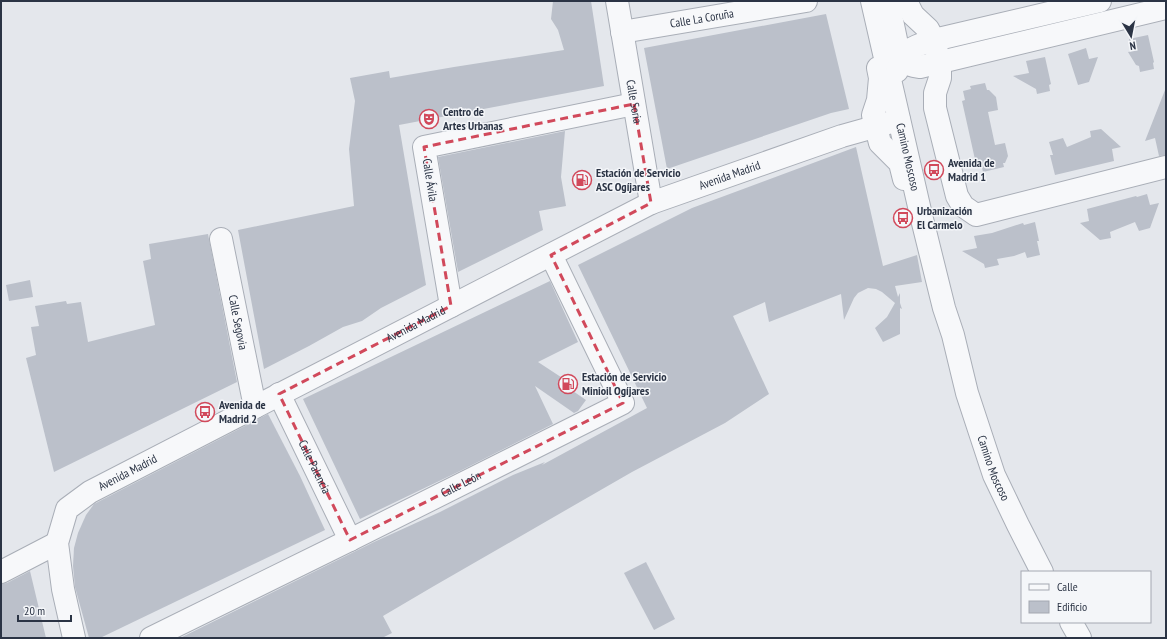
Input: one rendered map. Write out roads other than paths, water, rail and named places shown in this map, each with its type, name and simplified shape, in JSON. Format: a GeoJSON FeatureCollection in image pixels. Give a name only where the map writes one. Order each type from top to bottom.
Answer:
{"type":"FeatureCollection","features":[{"type":"Feature","properties":{"kind":"street","name":"Calle Soria"},"geometry":{"type":"LineString","coordinates":[[617,1],[651,203]]}},
{"type":"Feature","properties":{"kind":"street","name":"Calle La Coruña"},"geometry":{"type":"LineString","coordinates":[[622,32],[806,1]]}},
{"type":"Feature","properties":{"kind":"street"},"geometry":{"type":"LineString","coordinates":[[866,1],[865,5],[880,78],[878,100],[873,116],[880,143],[900,163],[908,198],[927,206]]}},
{"type":"Feature","properties":{"kind":"street","name":"Camino Moscoso"},"geometry":{"type":"LineString","coordinates":[[872,1],[899,86],[927,206],[944,308],[953,335],[967,394],[994,475],[1041,571]]}},
{"type":"Feature","properties":{"kind":"street"},"geometry":{"type":"LineString","coordinates":[[881,1],[890,46],[901,60],[910,66],[920,67],[940,64],[1166,8]]}},
{"type":"Feature","properties":{"kind":"street"},"geometry":{"type":"LineString","coordinates":[[888,1],[901,60],[899,86]]}},
{"type":"Feature","properties":{"kind":"street"},"geometry":{"type":"LineString","coordinates":[[906,1],[913,15],[928,29],[934,40],[940,64],[940,78],[935,93],[935,108],[957,196],[963,206],[976,215],[1166,167]]}},
{"type":"Feature","properties":{"kind":"street"},"geometry":{"type":"LineString","coordinates":[[901,60],[905,53],[914,46],[934,40],[1100,1]]}},
{"type":"Feature","properties":{"kind":"street","name":"Camino Moscoso"},"geometry":{"type":"LineString","coordinates":[[899,86],[899,120],[927,206]]}},
{"type":"Feature","properties":{"kind":"street","name":"Calle Ávila"},"geometry":{"type":"LineString","coordinates":[[451,306],[424,147],[634,104]]}},
{"type":"Feature","properties":{"kind":"street","name":"Avenida Madrid"},"geometry":{"type":"LineString","coordinates":[[74,638],[63,589],[57,543],[67,509],[90,492],[651,203],[842,136],[899,120]]}},
{"type":"Feature","properties":{"kind":"street","name":"Calle Segovia"},"geometry":{"type":"LineString","coordinates":[[221,239],[255,407]]}},
{"type":"Feature","properties":{"kind":"street","name":"Calle León"},"geometry":{"type":"LineString","coordinates":[[151,638],[350,540],[623,402],[551,255]]}},
{"type":"Feature","properties":{"kind":"street","name":"Calle Palencia"},"geometry":{"type":"LineString","coordinates":[[279,394],[350,540]]}},
{"type":"Feature","properties":{"kind":"street"},"geometry":{"type":"LineString","coordinates":[[1,572],[57,543]]}},
{"type":"Feature","properties":{"kind":"street"},"geometry":{"type":"LineString","coordinates":[[1072,623],[1080,638]]}},
{"type":"Feature","properties":{"kind":"place","name":"Centro de Artes Urbanas"},"geometry":{"type":"Point","coordinates":[429,119]}},
{"type":"Feature","properties":{"kind":"place","name":"Avenida de Madrid 1"},"geometry":{"type":"Point","coordinates":[934,170]}},
{"type":"Feature","properties":{"kind":"place","name":"Estación de Servicio ASC Ogíjares"},"geometry":{"type":"Point","coordinates":[582,180]}},
{"type":"Feature","properties":{"kind":"place","name":"Urbanización El Carmelo"},"geometry":{"type":"Point","coordinates":[903,218]}},
{"type":"Feature","properties":{"kind":"place","name":"Estación de Servicio Minioil Ogíjares"},"geometry":{"type":"Point","coordinates":[568,384]}},
{"type":"Feature","properties":{"kind":"place","name":"Avenida de Madrid 2"},"geometry":{"type":"Point","coordinates":[205,412]}}]}
